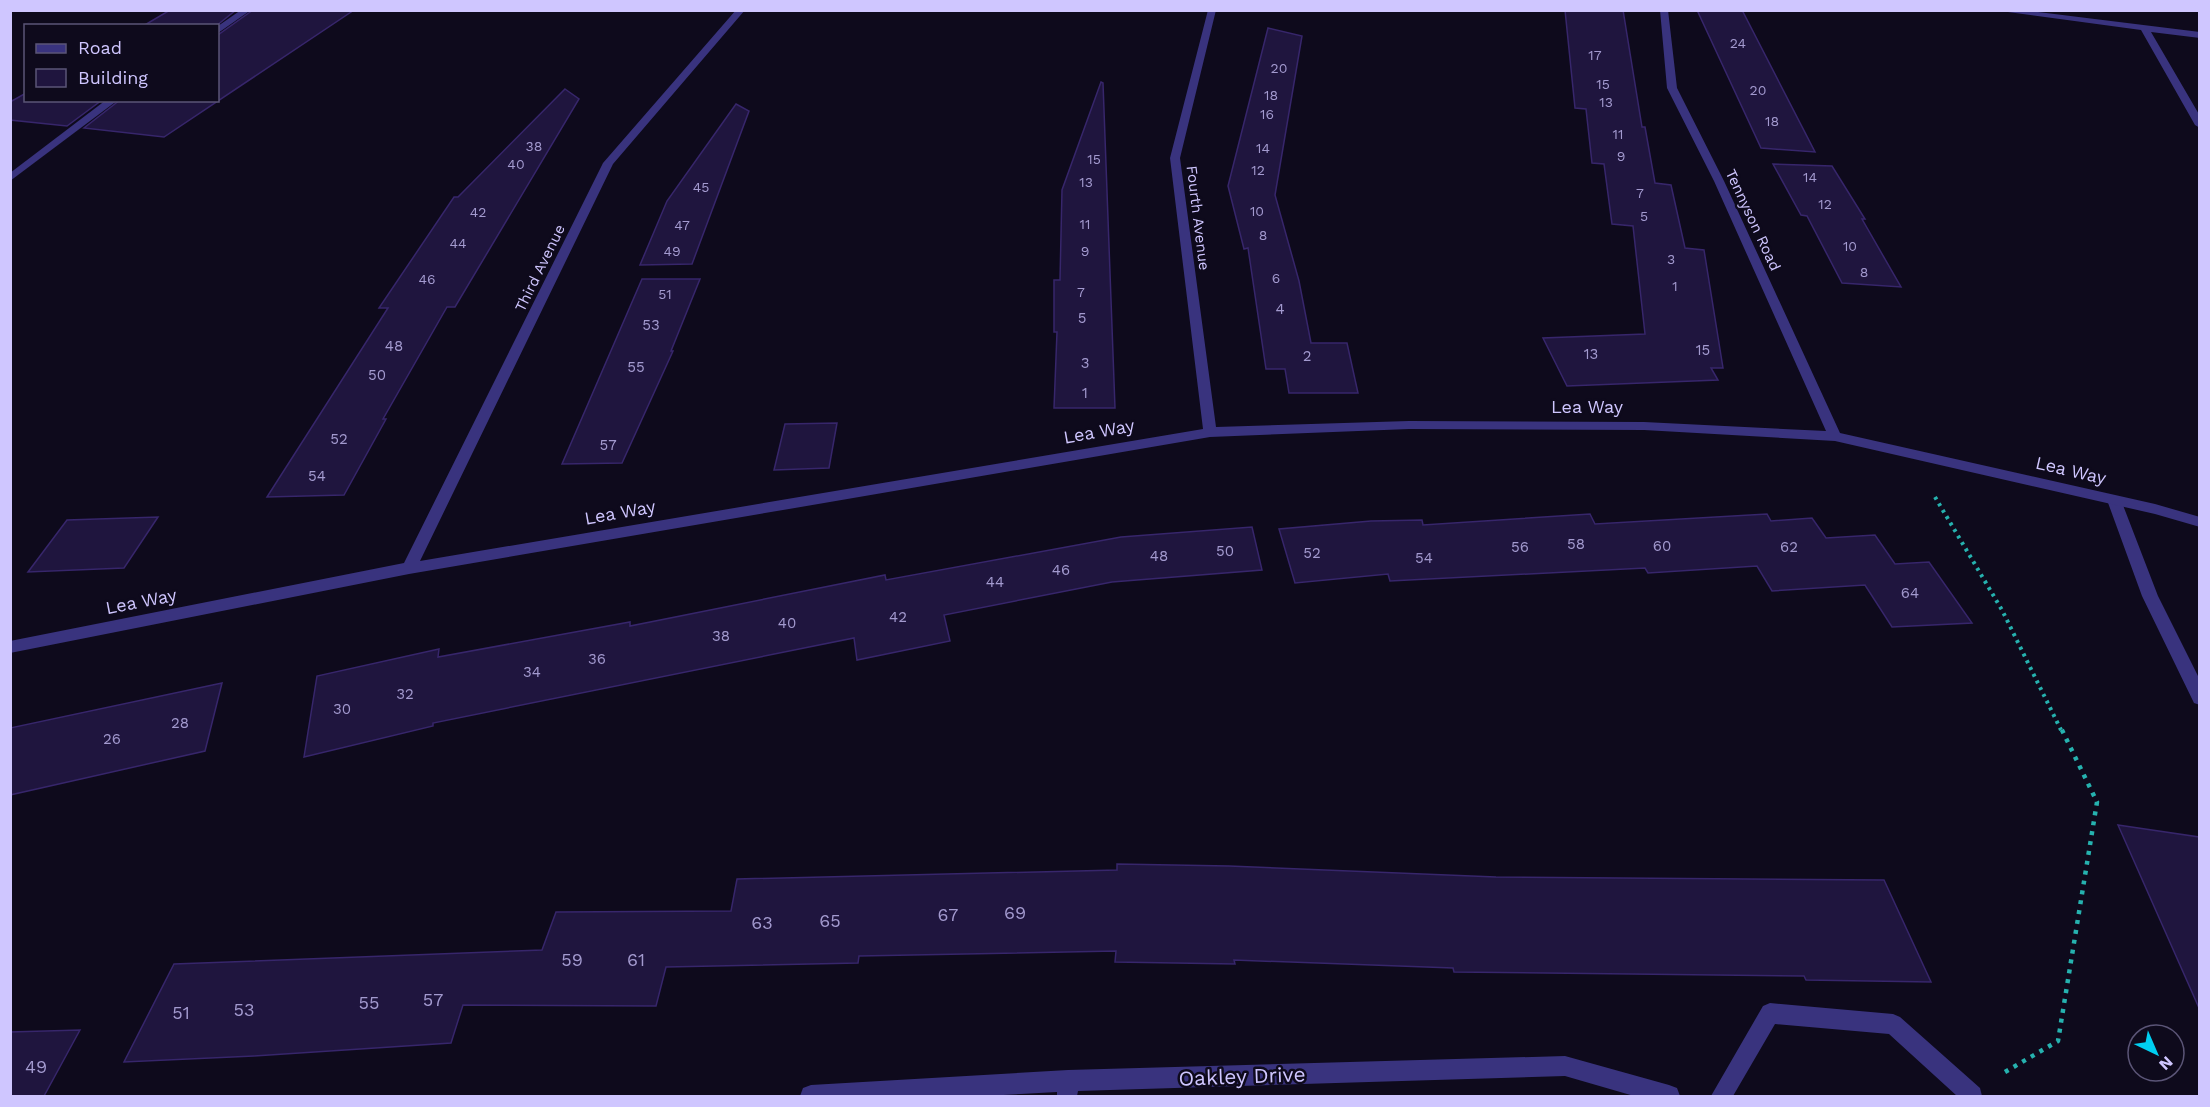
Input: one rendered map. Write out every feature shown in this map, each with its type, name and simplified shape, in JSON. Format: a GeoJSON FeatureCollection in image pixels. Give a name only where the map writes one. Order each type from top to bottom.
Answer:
{"type":"FeatureCollection","features":[{"type":"Feature","properties":{"kind":"street"},"geometry":{"type":"LineString","coordinates":[[219,29],[247,10]]}},
{"type":"Feature","properties":{"kind":"street","name":"Third Avenue"},"geometry":{"type":"LineString","coordinates":[[409,568],[608,163],[741,10]]}},
{"type":"Feature","properties":{"kind":"street","name":"Fourth Avenue"},"geometry":{"type":"LineString","coordinates":[[1210,432],[1175,158],[1212,10]]}},
{"type":"Feature","properties":{"kind":"street","name":"Tennyson Road"},"geometry":{"type":"LineString","coordinates":[[1664,10],[1672,88],[1719,181],[1835,436]]}},
{"type":"Feature","properties":{"kind":"street"},"geometry":{"type":"LineString","coordinates":[[1997,10],[2199,35]]}},
{"type":"Feature","properties":{"kind":"street"},"geometry":{"type":"LineString","coordinates":[[2082,10],[2087,21]]}},
{"type":"Feature","properties":{"kind":"street"},"geometry":{"type":"LineString","coordinates":[[2144,28],[2199,124]]}},
{"type":"Feature","properties":{"kind":"street"},"geometry":{"type":"LineString","coordinates":[[10,178],[110,102]]}},
{"type":"Feature","properties":{"kind":"street","name":"Lea Way"},"geometry":{"type":"LineString","coordinates":[[10,647],[409,568],[1210,432],[1409,424],[1644,426],[1835,436],[2115,500],[2199,522]]}},
{"type":"Feature","properties":{"kind":"street"},"geometry":{"type":"LineString","coordinates":[[2115,500],[2150,596],[2199,698]]}},
{"type":"Feature","properties":{"kind":"street"},"geometry":{"type":"LineString","coordinates":[[1721,1096],[1770,1013],[1893,1024],[1970,1095]]}},
{"type":"Feature","properties":{"kind":"street","name":"Oakley Drive"},"geometry":{"type":"LineString","coordinates":[[811,1096],[1067,1089],[1565,1066],[1669,1096]]}},
{"type":"Feature","properties":{"kind":"path"},"geometry":{"type":"LineString","coordinates":[[1908,453],[2002,610],[2097,802],[2058,1041],[1970,1095]]}},
{"type":"Feature","properties":{"kind":"building"},"geometry":{"type":"Polygon","coordinates":[[[170,10],[236,10],[218,24],[146,24],[170,10]]]}},
{"type":"Feature","properties":{"kind":"building"},"geometry":{"type":"Polygon","coordinates":[[[253,10],[354,10],[219,100],[219,34],[253,10]]]}},
{"type":"Feature","properties":{"kind":"building"},"geometry":{"type":"Polygon","coordinates":[[[1565,10],[1623,10],[1642,127],[1645,127],[1655,183],[1671,185],[1685,248],[1704,250],[1723,368],[1711,368],[1718,380],[1567,386],[1543,338],[1645,334],[1633,226],[1612,224],[1604,164],[1592,163],[1586,109],[1575,108],[1565,10]]]}},
{"type":"Feature","properties":{"kind":"building"},"geometry":{"type":"Polygon","coordinates":[[[1697,10],[1742,10],[1815,152],[1761,148],[1697,10]]]}},
{"type":"Feature","properties":{"kind":"building"},"geometry":{"type":"Polygon","coordinates":[[[1268,28],[1302,36],[1275,195],[1299,281],[1311,343],[1347,343],[1358,393],[1289,393],[1285,369],[1266,369],[1248,248],[1244,249],[1228,186],[1268,28]]]}},
{"type":"Feature","properties":{"kind":"building"},"geometry":{"type":"Polygon","coordinates":[[[1101,82],[1103,83],[1115,408],[1054,408],[1057,332],[1054,332],[1054,280],[1060,280],[1062,190],[1101,82]]]}},
{"type":"Feature","properties":{"kind":"building"},"geometry":{"type":"Polygon","coordinates":[[[565,89],[579,99],[455,307],[447,307],[383,419],[386,419],[344,495],[267,497],[388,308],[379,308],[454,197],[458,197],[565,89]]]}},
{"type":"Feature","properties":{"kind":"building"},"geometry":{"type":"Polygon","coordinates":[[[24,94],[24,102],[99,102],[67,126],[10,120],[10,102],[24,94]]]}},
{"type":"Feature","properties":{"kind":"building"},"geometry":{"type":"Polygon","coordinates":[[[117,102],[216,102],[164,137],[84,128],[117,102]]]}},
{"type":"Feature","properties":{"kind":"building"},"geometry":{"type":"Polygon","coordinates":[[[736,104],[749,111],[692,264],[640,265],[667,201],[736,104]]]}},
{"type":"Feature","properties":{"kind":"building"},"geometry":{"type":"Polygon","coordinates":[[[1773,164],[1832,166],[1865,219],[1862,219],[1901,287],[1842,283],[1807,216],[1801,215],[1773,164]]]}},
{"type":"Feature","properties":{"kind":"building"},"geometry":{"type":"Polygon","coordinates":[[[642,279],[700,279],[671,351],[673,351],[622,463],[562,464],[642,279]]]}},
{"type":"Feature","properties":{"kind":"building"},"geometry":{"type":"Polygon","coordinates":[[[837,423],[829,468],[774,470],[785,424],[837,423]]]}},
{"type":"Feature","properties":{"kind":"building"},"geometry":{"type":"Polygon","coordinates":[[[1590,514],[1595,524],[1767,514],[1771,521],[1812,518],[1826,538],[1875,535],[1895,564],[1929,562],[1972,623],[1892,627],[1865,585],[1772,591],[1757,566],[1648,573],[1645,568],[1390,581],[1388,574],[1295,583],[1279,529],[1371,521],[1422,520],[1423,525],[1590,514]]]}},
{"type":"Feature","properties":{"kind":"building"},"geometry":{"type":"Polygon","coordinates":[[[158,517],[124,568],[28,572],[67,520],[158,517]]]}},
{"type":"Feature","properties":{"kind":"building"},"geometry":{"type":"Polygon","coordinates":[[[1252,527],[1262,570],[1112,582],[944,615],[950,641],[857,660],[854,638],[433,723],[433,726],[304,757],[317,676],[439,649],[438,657],[630,622],[630,626],[885,575],[886,580],[1121,537],[1252,527]]]}},
{"type":"Feature","properties":{"kind":"building"},"geometry":{"type":"Polygon","coordinates":[[[222,683],[205,751],[10,795],[10,728],[222,683]]]}},
{"type":"Feature","properties":{"kind":"building"},"geometry":{"type":"Polygon","coordinates":[[[2118,825],[2199,837],[2199,1008],[2118,825]]]}},
{"type":"Feature","properties":{"kind":"building"},"geometry":{"type":"Polygon","coordinates":[[[1117,864],[1229,866],[1496,877],[1884,880],[1931,982],[1806,980],[1804,976],[1454,972],[1453,968],[1234,960],[1235,964],[1115,962],[1116,951],[859,956],[858,963],[666,967],[656,1006],[463,1005],[451,1043],[124,1062],[174,964],[542,950],[556,912],[731,911],[737,879],[1117,870],[1117,864]]]}},
{"type":"Feature","properties":{"kind":"building"},"geometry":{"type":"Polygon","coordinates":[[[80,1030],[44,1096],[10,1096],[10,1032],[80,1030]]]}}]}
